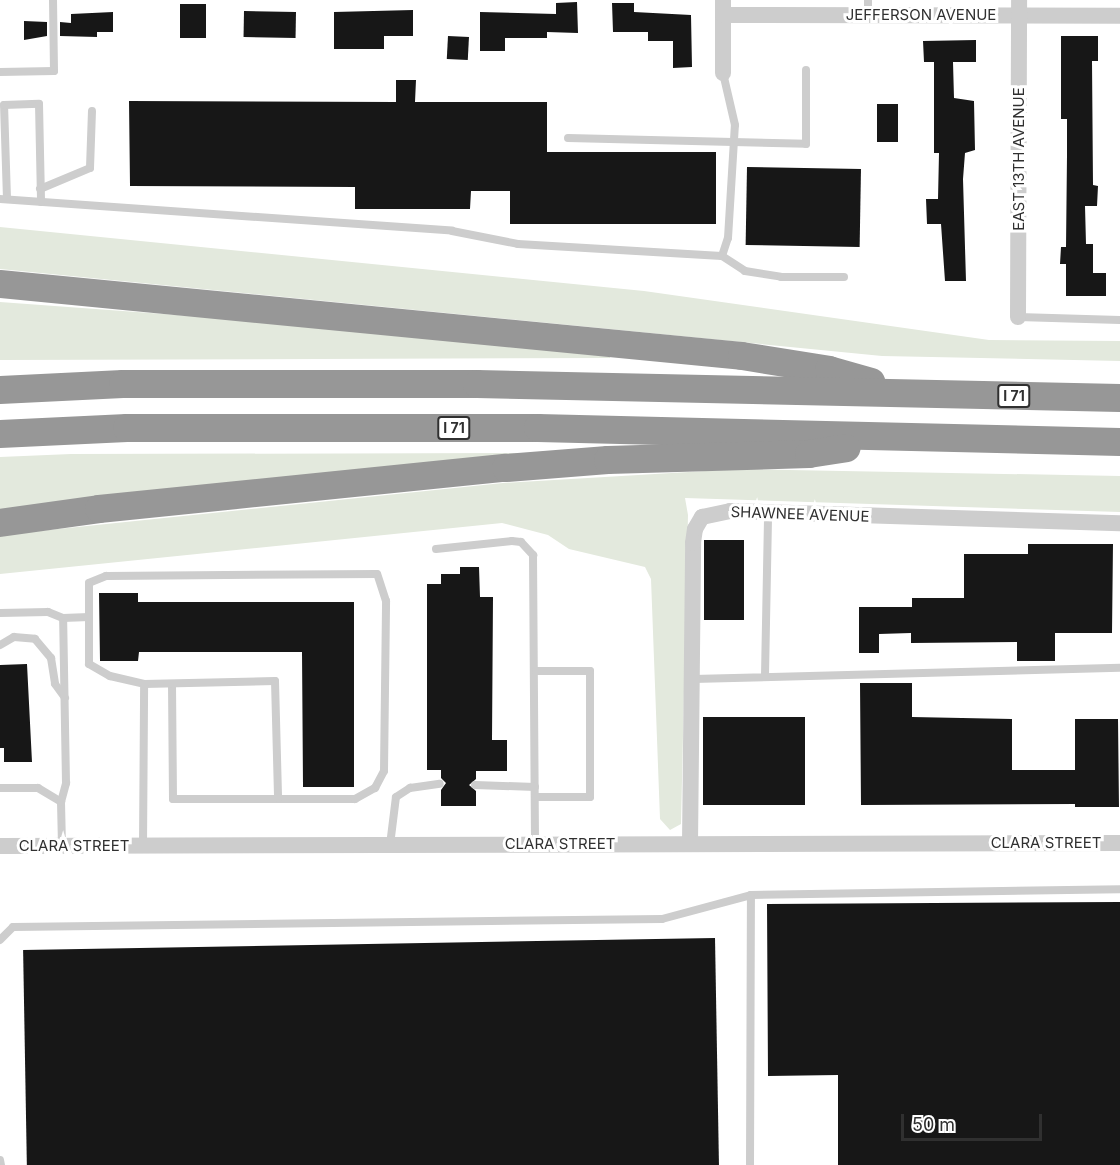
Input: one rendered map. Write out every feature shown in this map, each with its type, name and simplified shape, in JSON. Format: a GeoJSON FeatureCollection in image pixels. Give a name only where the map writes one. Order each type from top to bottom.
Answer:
{"type":"FeatureCollection","features":[{"type":"Feature","properties":{"kind":"highway"},"geometry":{"type":"LineString","coordinates":[[0,284],[742,356],[829,370],[907,393]]}},
{"type":"Feature","properties":{"kind":"highway","name":"I 71"},"geometry":{"type":"LineString","coordinates":[[0,390],[123,384],[477,384],[1120,398]]}},
{"type":"Feature","properties":{"kind":"highway","name":"I 71"},"geometry":{"type":"LineString","coordinates":[[0,434],[127,428],[538,428],[1120,442]]}},
{"type":"Feature","properties":{"kind":"highway"},"geometry":{"type":"LineString","coordinates":[[0,523],[99,509],[506,468],[609,460],[809,454],[908,437]]}},
{"type":"Feature","properties":{"kind":"street","name":"JEFFERSON AVENUE"},"geometry":{"type":"LineString","coordinates":[[723,7],[1019,8],[1120,16]]}},
{"type":"Feature","properties":{"kind":"street"},"geometry":{"type":"LineString","coordinates":[[723,7],[723,73]]}},
{"type":"Feature","properties":{"kind":"street","name":"EAST 13TH AVENUE"},"geometry":{"type":"LineString","coordinates":[[1018,317],[1019,8]]}},
{"type":"Feature","properties":{"kind":"street","name":"SHAWNEE AVENUE"},"geometry":{"type":"LineString","coordinates":[[690,844],[695,529],[702,517],[716,511],[1120,523]]}},
{"type":"Feature","properties":{"kind":"street","name":"CLARA STREET"},"geometry":{"type":"LineString","coordinates":[[0,846],[1120,843]]}},
{"type":"Feature","properties":{"kind":"lane"},"geometry":{"type":"LineString","coordinates":[[0,72],[54,71],[53,0]]}},
{"type":"Feature","properties":{"kind":"lane"},"geometry":{"type":"LineString","coordinates":[[568,138],[806,144],[806,70]]}},
{"type":"Feature","properties":{"kind":"lane"},"geometry":{"type":"LineString","coordinates":[[722,256],[729,238],[735,125],[723,73]]}},
{"type":"Feature","properties":{"kind":"lane"},"geometry":{"type":"LineString","coordinates":[[41,202],[39,104],[4,105],[4,199],[41,202],[452,231],[518,244],[722,256],[745,271],[781,277],[844,277]]}},
{"type":"Feature","properties":{"kind":"lane"},"geometry":{"type":"LineString","coordinates":[[40,189],[90,168],[92,111]]}},
{"type":"Feature","properties":{"kind":"lane"},"geometry":{"type":"LineString","coordinates":[[1018,317],[1120,320]]}},
{"type":"Feature","properties":{"kind":"lane"},"geometry":{"type":"LineString","coordinates":[[765,675],[768,512]]}},
{"type":"Feature","properties":{"kind":"lane"},"geometry":{"type":"LineString","coordinates":[[435,549],[512,541],[527,547],[535,565],[535,845]]}},
{"type":"Feature","properties":{"kind":"lane"},"geometry":{"type":"LineString","coordinates":[[172,684],[173,799],[355,799],[375,788],[384,771],[386,601],[377,574],[106,576],[89,583],[88,664],[110,676],[144,684],[274,681],[279,798]]}},
{"type":"Feature","properties":{"kind":"lane"},"geometry":{"type":"LineString","coordinates":[[0,613],[48,612],[63,618],[89,617]]}},
{"type":"Feature","properties":{"kind":"lane"},"geometry":{"type":"LineString","coordinates":[[62,846],[61,802],[66,783],[63,618]]}},
{"type":"Feature","properties":{"kind":"lane"},"geometry":{"type":"LineString","coordinates":[[0,645],[14,637],[36,639],[51,658],[55,684],[65,698]]}},
{"type":"Feature","properties":{"kind":"lane"},"geometry":{"type":"LineString","coordinates":[[693,678],[1120,668]]}},
{"type":"Feature","properties":{"kind":"lane"},"geometry":{"type":"LineString","coordinates":[[535,797],[590,797],[590,671],[536,671]]}},
{"type":"Feature","properties":{"kind":"lane"},"geometry":{"type":"LineString","coordinates":[[143,846],[144,684]]}},
{"type":"Feature","properties":{"kind":"lane"},"geometry":{"type":"LineString","coordinates":[[390,845],[396,797],[410,788],[440,784]]}},
{"type":"Feature","properties":{"kind":"lane"},"geometry":{"type":"LineString","coordinates":[[476,785],[535,787]]}},
{"type":"Feature","properties":{"kind":"lane"},"geometry":{"type":"LineString","coordinates":[[0,788],[38,788],[61,802]]}},
{"type":"Feature","properties":{"kind":"lane"},"geometry":{"type":"LineString","coordinates":[[0,940],[13,927],[662,919],[751,894],[1120,889]]}},
{"type":"Feature","properties":{"kind":"lane"},"geometry":{"type":"LineString","coordinates":[[750,1165],[751,894]]}},
{"type":"Feature","properties":{"kind":"lane"},"geometry":{"type":"LineString","coordinates":[[0,1160],[1,1165]]}},
{"type":"Feature","properties":{"kind":"shaded area"},"geometry":{"type":"Polygon","coordinates":[[[0,227],[644,291],[989,340],[1120,341],[1120,361],[882,356],[0,269],[0,227]]]}},
{"type":"Feature","properties":{"kind":"shaded area"},"geometry":{"type":"Polygon","coordinates":[[[0,302],[342,327],[610,354],[610,358],[0,360],[0,302]]]}},
{"type":"Feature","properties":{"kind":"shaded area"},"geometry":{"type":"Polygon","coordinates":[[[564,453],[0,511],[0,457],[71,454],[564,453]]]}},
{"type":"Feature","properties":{"kind":"shaded area"},"geometry":{"type":"Polygon","coordinates":[[[739,469],[1120,476],[1120,512],[685,498],[688,515],[681,824],[670,830],[660,819],[651,579],[645,567],[569,549],[548,535],[502,523],[0,574],[0,535],[503,483],[739,469]]]}},
{"type":"Feature","properties":{"kind":"building"},"geometry":{"type":"Polygon","coordinates":[[[577,2],[578,33],[547,32],[547,38],[505,38],[505,51],[480,51],[480,12],[556,14],[556,3],[577,2]]]}},
{"type":"Feature","properties":{"kind":"building"},"geometry":{"type":"Polygon","coordinates":[[[612,3],[634,3],[634,12],[691,15],[692,67],[673,68],[673,41],[648,41],[648,32],[613,32],[612,3]]]}},
{"type":"Feature","properties":{"kind":"building"},"geometry":{"type":"Polygon","coordinates":[[[180,4],[206,4],[206,38],[180,38],[180,4]]]}},
{"type":"Feature","properties":{"kind":"building"},"geometry":{"type":"Polygon","coordinates":[[[413,10],[413,36],[384,36],[384,49],[334,49],[334,12],[413,10]]]}},
{"type":"Feature","properties":{"kind":"building"},"geometry":{"type":"Polygon","coordinates":[[[244,11],[296,12],[296,38],[244,37],[244,11]]]}},
{"type":"Feature","properties":{"kind":"building"},"geometry":{"type":"Polygon","coordinates":[[[113,12],[113,32],[97,32],[97,37],[60,36],[60,22],[71,23],[71,14],[113,12]]]}},
{"type":"Feature","properties":{"kind":"building"},"geometry":{"type":"Polygon","coordinates":[[[24,21],[47,22],[47,36],[24,40],[24,21]]]}},
{"type":"Feature","properties":{"kind":"building"},"geometry":{"type":"Polygon","coordinates":[[[448,36],[469,37],[468,60],[447,59],[448,36]]]}},
{"type":"Feature","properties":{"kind":"building"},"geometry":{"type":"Polygon","coordinates":[[[1061,36],[1098,36],[1098,61],[1092,61],[1093,185],[1098,186],[1097,206],[1085,206],[1086,244],[1093,244],[1093,273],[1106,273],[1106,296],[1066,296],[1066,264],[1060,264],[1061,247],[1066,247],[1067,155],[1067,119],[1061,119],[1061,36]]]}},
{"type":"Feature","properties":{"kind":"building"},"geometry":{"type":"Polygon","coordinates":[[[976,40],[976,62],[953,62],[954,98],[974,101],[975,150],[965,153],[963,179],[966,281],[945,281],[941,224],[927,224],[926,199],[938,199],[939,153],[934,153],[934,62],[924,62],[923,41],[976,40]]]}},
{"type":"Feature","properties":{"kind":"building"},"geometry":{"type":"Polygon","coordinates":[[[396,80],[416,80],[415,102],[547,102],[547,152],[716,152],[716,224],[510,224],[510,191],[471,191],[470,209],[355,209],[355,187],[130,186],[129,101],[396,102],[396,80]]]}},
{"type":"Feature","properties":{"kind":"building"},"geometry":{"type":"Polygon","coordinates":[[[877,104],[898,104],[898,142],[877,142],[877,104]]]}},
{"type":"Feature","properties":{"kind":"building"},"geometry":{"type":"Polygon","coordinates":[[[747,167],[861,169],[860,247],[746,245],[747,167]]]}},
{"type":"Feature","properties":{"kind":"building"},"geometry":{"type":"Polygon","coordinates":[[[704,540],[744,540],[744,620],[704,620],[704,540]]]}},
{"type":"Feature","properties":{"kind":"building"},"geometry":{"type":"Polygon","coordinates":[[[1028,544],[1113,544],[1112,633],[1055,633],[1055,661],[1017,661],[1017,642],[911,643],[911,633],[879,634],[879,653],[859,653],[859,607],[912,607],[912,598],[964,598],[964,554],[1028,554],[1028,544]]]}},
{"type":"Feature","properties":{"kind":"building"},"geometry":{"type":"Polygon","coordinates":[[[460,567],[479,567],[480,597],[493,597],[492,740],[507,740],[507,771],[476,771],[476,779],[469,785],[476,791],[476,806],[441,806],[441,790],[446,783],[441,778],[441,770],[427,770],[427,584],[441,584],[441,574],[460,574],[460,567]]]}},
{"type":"Feature","properties":{"kind":"building"},"geometry":{"type":"Polygon","coordinates":[[[99,593],[138,593],[138,602],[354,602],[354,787],[303,787],[302,652],[139,652],[138,661],[100,661],[99,593]]]}},
{"type":"Feature","properties":{"kind":"building"},"geometry":{"type":"Polygon","coordinates":[[[27,664],[32,762],[4,762],[4,748],[0,748],[0,665],[27,664]]]}},
{"type":"Feature","properties":{"kind":"building"},"geometry":{"type":"Polygon","coordinates":[[[860,683],[912,683],[912,717],[1012,719],[1012,770],[1075,770],[1075,719],[1118,719],[1119,807],[1075,807],[1075,804],[861,805],[860,683]]]}},
{"type":"Feature","properties":{"kind":"building"},"geometry":{"type":"Polygon","coordinates":[[[703,717],[805,717],[805,805],[703,805],[703,717]]]}},
{"type":"Feature","properties":{"kind":"building"},"geometry":{"type":"Polygon","coordinates":[[[1120,902],[1120,1165],[838,1165],[838,1075],[768,1076],[767,904],[1120,902]]]}},
{"type":"Feature","properties":{"kind":"building"},"geometry":{"type":"Polygon","coordinates":[[[715,938],[719,1165],[27,1165],[23,950],[715,938]]]}}]}
